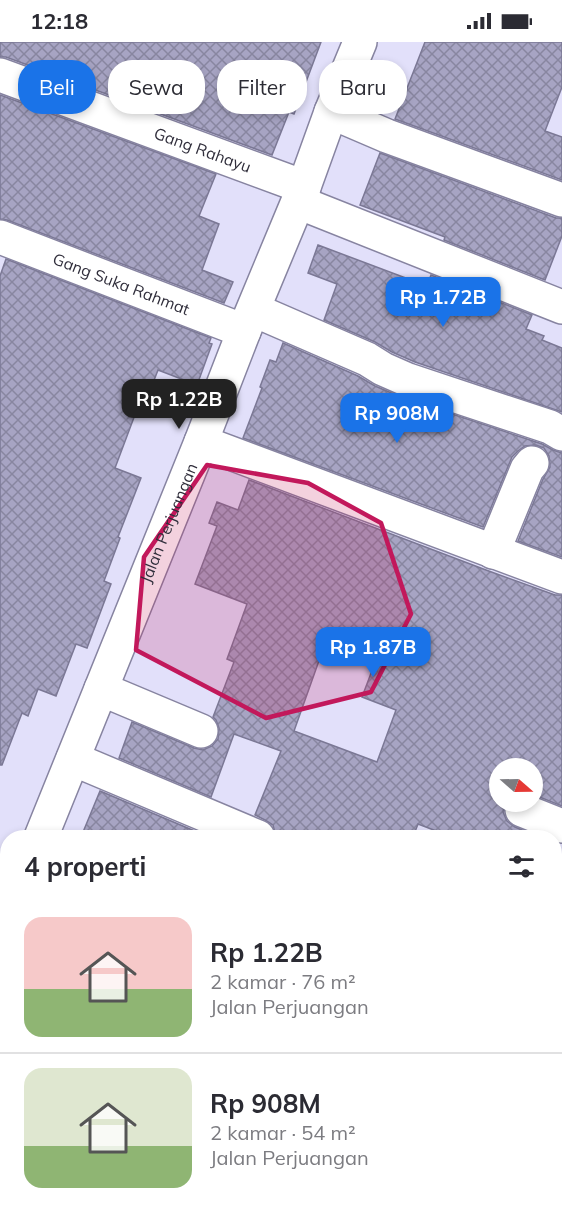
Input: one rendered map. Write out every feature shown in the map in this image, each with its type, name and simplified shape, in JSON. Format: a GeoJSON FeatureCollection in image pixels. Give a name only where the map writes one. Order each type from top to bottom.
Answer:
{"type":"FeatureCollection","features":[{"type":"Feature","properties":{"kind":"street","name":"Jalan Perjuangan"},"geometry":{"type":"LineString","coordinates":[[353,60],[360,42]]}},
{"type":"Feature","properties":{"kind":"street","name":"Gang Rahayu"},"geometry":{"type":"LineString","coordinates":[[0,75],[301,194],[562,307]]}},
{"type":"Feature","properties":{"kind":"street","name":"Jalan Perjuangan"},"geometry":{"type":"LineString","coordinates":[[44,830],[301,194],[330,114]]}},
{"type":"Feature","properties":{"kind":"street"},"geometry":{"type":"LineString","coordinates":[[336,114],[387,136],[562,200]]}},
{"type":"Feature","properties":{"kind":"street","name":"Gang Suka Rahmat"},"geometry":{"type":"LineString","coordinates":[[0,237],[368,360],[408,380],[562,434]]}},
{"type":"Feature","properties":{"kind":"street"},"geometry":{"type":"LineString","coordinates":[[201,442],[562,577]]}},
{"type":"Feature","properties":{"kind":"street"},"geometry":{"type":"LineString","coordinates":[[494,552],[531,463]]}},
{"type":"Feature","properties":{"kind":"street"},"geometry":{"type":"LineString","coordinates":[[101,689],[201,731]]}},
{"type":"Feature","properties":{"kind":"street"},"geometry":{"type":"LineString","coordinates":[[73,759],[241,830]]}},
{"type":"Feature","properties":{"kind":"street"},"geometry":{"type":"LineString","coordinates":[[527,812],[562,826]]}},
{"type":"Feature","properties":{"kind":"highlighted area"},"geometry":{"type":"Polygon","coordinates":[[[207,465],[308,483],[381,523],[411,614],[371,692],[266,718],[136,650],[144,557],[207,465]]]}},
{"type":"Feature","properties":{"kind":"building"},"geometry":{"type":"Polygon","coordinates":[[[0,42],[321,42],[307,79],[307,60],[217,60],[217,114],[288,114],[272,155],[161,114],[205,114],[205,60],[108,60],[108,95],[96,90],[96,60],[18,61],[0,57],[0,42]]]}},
{"type":"Feature","properties":{"kind":"building"},"geometry":{"type":"Polygon","coordinates":[[[425,42],[562,42],[562,87],[545,131],[562,137],[562,180],[395,119],[397,114],[407,114],[407,88],[425,42]]]}},
{"type":"Feature","properties":{"kind":"building"},"geometry":{"type":"Polygon","coordinates":[[[0,95],[18,102],[18,114],[52,114],[216,174],[199,216],[219,224],[202,270],[233,282],[224,303],[0,219],[0,95]]]}},
{"type":"Feature","properties":{"kind":"building"},"geometry":{"type":"Polygon","coordinates":[[[380,153],[556,218],[562,218],[562,236],[545,280],[444,240],[445,237],[360,205],[380,153]]]}},
{"type":"Feature","properties":{"kind":"building"},"geometry":{"type":"Polygon","coordinates":[[[318,245],[427,286],[431,275],[532,315],[526,329],[544,336],[542,340],[562,348],[562,412],[415,362],[324,320],[337,284],[308,273],[318,245]]]}},
{"type":"Feature","properties":{"kind":"building"},"geometry":{"type":"Polygon","coordinates":[[[6,259],[211,338],[209,343],[212,344],[197,385],[158,370],[144,406],[139,404],[115,468],[141,478],[104,581],[111,584],[87,648],[76,644],[56,696],[38,689],[28,716],[22,713],[2,765],[0,765],[0,276],[6,259]]]}},
{"type":"Feature","properties":{"kind":"building"},"geometry":{"type":"Polygon","coordinates":[[[283,343],[401,397],[542,444],[562,453],[562,557],[518,541],[550,467],[549,456],[544,448],[536,445],[525,446],[512,457],[483,527],[243,438],[270,360],[276,362],[283,343]]]}},
{"type":"Feature","properties":{"kind":"building"},"geometry":{"type":"Polygon","coordinates":[[[249,480],[486,570],[555,595],[562,595],[562,806],[543,798],[543,758],[489,758],[489,812],[503,812],[507,821],[522,830],[434,830],[418,824],[416,830],[274,830],[273,825],[255,815],[281,751],[234,734],[211,797],[119,758],[132,722],[203,750],[212,746],[218,739],[219,728],[213,717],[234,662],[227,659],[247,604],[195,584],[217,526],[209,523],[217,502],[238,510],[249,480]],[[326,641],[294,731],[377,762],[396,710],[362,697],[376,660],[326,641]]]}},
{"type":"Feature","properties":{"kind":"building"},"geometry":{"type":"Polygon","coordinates":[[[100,791],[192,830],[84,830],[100,791]]]}}]}
